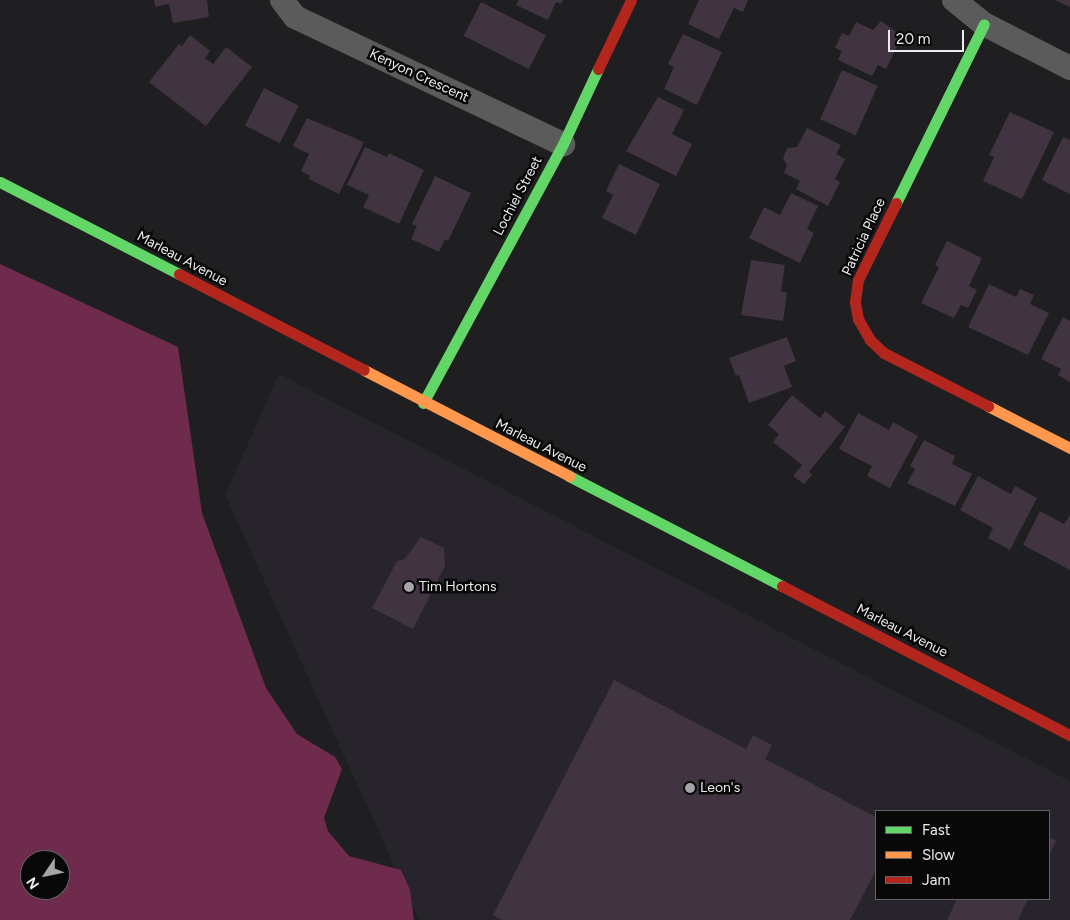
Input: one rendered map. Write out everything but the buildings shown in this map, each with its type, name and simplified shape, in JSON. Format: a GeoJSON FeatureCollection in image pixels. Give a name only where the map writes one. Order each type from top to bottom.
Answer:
{"type":"FeatureCollection","features":[{"type":"Feature","properties":{"kind":"main road","name":"Lochiel Street"},"geometry":{"type":"LineString","coordinates":[[424,403],[563,144],[631,0]]}},
{"type":"Feature","properties":{"kind":"main road","name":"Patricia Place"},"geometry":{"type":"LineString","coordinates":[[984,24],[858,280],[855,302],[858,319],[870,340],[884,353],[1070,448]]}},
{"type":"Feature","properties":{"kind":"main road","name":"Marleau Avenue"},"geometry":{"type":"LineString","coordinates":[[0,182],[424,403],[1070,735]]}},
{"type":"Feature","properties":{"kind":"street","name":"Kenyon Crescent"},"geometry":{"type":"LineString","coordinates":[[282,0],[295,17],[563,144]]}},
{"type":"Feature","properties":{"kind":"street"},"geometry":{"type":"LineString","coordinates":[[954,0],[984,24],[1070,68]]}},
{"type":"Feature","properties":{"kind":"shaded area"},"geometry":{"type":"Polygon","coordinates":[[[0,264],[178,347],[202,513],[266,688],[297,734],[335,757],[342,769],[324,818],[328,831],[349,856],[401,870],[410,890],[414,920],[0,920],[0,264]]]}},
{"type":"Feature","properties":{"kind":"shaded area"},"geometry":{"type":"Polygon","coordinates":[[[279,374],[1070,781],[1070,920],[419,920],[225,495],[279,374]]]}},
{"type":"Feature","properties":{"kind":"traffic: fast"},"geometry":{"type":"LineString","coordinates":[[896,203],[984,24]]}},
{"type":"Feature","properties":{"kind":"traffic: fast"},"geometry":{"type":"LineString","coordinates":[[423,403],[563,144],[598,69]]}},
{"type":"Feature","properties":{"kind":"traffic: fast"},"geometry":{"type":"LineString","coordinates":[[0,182],[179,274]]}},
{"type":"Feature","properties":{"kind":"traffic: fast"},"geometry":{"type":"LineString","coordinates":[[569,476],[782,586]]}},
{"type":"Feature","properties":{"kind":"traffic: slow"},"geometry":{"type":"LineString","coordinates":[[364,370],[569,476]]}},
{"type":"Feature","properties":{"kind":"traffic: slow"},"geometry":{"type":"LineString","coordinates":[[988,406],[1070,448]]}},
{"type":"Feature","properties":{"kind":"traffic: jam"},"geometry":{"type":"LineString","coordinates":[[598,69],[631,0]]}},
{"type":"Feature","properties":{"kind":"traffic: jam"},"geometry":{"type":"LineString","coordinates":[[896,203],[858,280],[855,302],[858,319],[870,340],[884,353],[988,406]]}},
{"type":"Feature","properties":{"kind":"traffic: jam"},"geometry":{"type":"LineString","coordinates":[[179,274],[364,370]]}},
{"type":"Feature","properties":{"kind":"traffic: jam"},"geometry":{"type":"LineString","coordinates":[[782,586],[1070,735]]}},
{"type":"Feature","properties":{"kind":"place","name":"Tim Hortons"},"geometry":{"type":"Point","coordinates":[409,587]}},
{"type":"Feature","properties":{"kind":"place","name":"Leon's"},"geometry":{"type":"Point","coordinates":[690,788]}}]}
